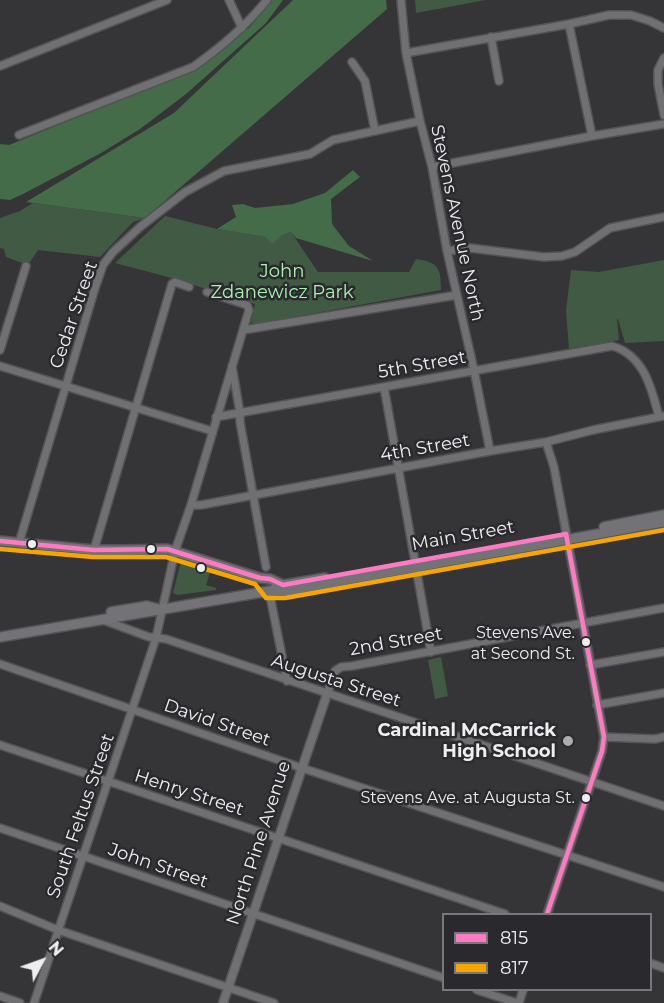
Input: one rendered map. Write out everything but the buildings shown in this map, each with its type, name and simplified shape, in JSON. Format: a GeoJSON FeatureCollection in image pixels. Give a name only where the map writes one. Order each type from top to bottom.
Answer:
{"type":"FeatureCollection","features":[{"type":"Feature","properties":{"kind":"main road","name":"Main Street"},"geometry":{"type":"LineString","coordinates":[[567,537],[664,515]]}},
{"type":"Feature","properties":{"kind":"main road","name":"Main Street"},"geometry":{"type":"LineString","coordinates":[[269,591],[283,585],[664,522]]}},
{"type":"Feature","properties":{"kind":"main road"},"geometry":{"type":"LineString","coordinates":[[0,541],[94,549],[167,549],[260,578],[270,579],[283,585]]}},
{"type":"Feature","properties":{"kind":"main road","name":"Main Street"},"geometry":{"type":"LineString","coordinates":[[0,638],[269,591],[285,591],[416,564]]}},
{"type":"Feature","properties":{"kind":"main road"},"geometry":{"type":"LineString","coordinates":[[260,578],[269,591]]}},
{"type":"Feature","properties":{"kind":"main road","name":"Main Street"},"geometry":{"type":"LineString","coordinates":[[0,631],[147,606],[161,610]]}},
{"type":"Feature","properties":{"kind":"street"},"geometry":{"type":"LineString","coordinates":[[0,66],[167,0]]}},
{"type":"Feature","properties":{"kind":"street"},"geometry":{"type":"LineString","coordinates":[[229,0],[242,28]]}},
{"type":"Feature","properties":{"kind":"street"},"geometry":{"type":"LineString","coordinates":[[19,135],[193,67],[251,20],[267,0]]}},
{"type":"Feature","properties":{"kind":"street","name":"Stevens Avenue North"},"geometry":{"type":"LineString","coordinates":[[401,0],[406,53],[432,167],[447,251],[490,451]]}},
{"type":"Feature","properties":{"kind":"street"},"geometry":{"type":"LineString","coordinates":[[406,53],[609,15],[631,15],[664,28]]}},
{"type":"Feature","properties":{"kind":"street"},"geometry":{"type":"LineString","coordinates":[[569,24],[592,136]]}},
{"type":"Feature","properties":{"kind":"street"},"geometry":{"type":"LineString","coordinates":[[491,37],[499,81]]}},
{"type":"Feature","properties":{"kind":"street"},"geometry":{"type":"LineString","coordinates":[[664,58],[658,70],[658,84],[664,115]]}},
{"type":"Feature","properties":{"kind":"street"},"geometry":{"type":"LineString","coordinates":[[352,62],[365,81],[375,131]]}},
{"type":"Feature","properties":{"kind":"street","name":"Cedar Street"},"geometry":{"type":"LineString","coordinates":[[19,543],[103,265],[113,252],[140,227],[185,192],[224,171],[310,154],[333,140],[420,122]]}},
{"type":"Feature","properties":{"kind":"street"},"geometry":{"type":"LineString","coordinates":[[432,167],[664,124]]}},
{"type":"Feature","properties":{"kind":"street"},"geometry":{"type":"LineString","coordinates":[[447,251],[470,248],[544,257],[562,256],[575,252],[610,228],[664,217]]}},
{"type":"Feature","properties":{"kind":"street"},"geometry":{"type":"LineString","coordinates":[[0,350],[26,266]]}},
{"type":"Feature","properties":{"kind":"street"},"geometry":{"type":"LineString","coordinates":[[94,549],[172,284],[175,282],[189,287]]}},
{"type":"Feature","properties":{"kind":"street","name":"South Feltus Street"},"geometry":{"type":"LineString","coordinates":[[34,1003],[156,638],[175,551],[249,310],[247,305],[207,292]]}},
{"type":"Feature","properties":{"kind":"street"},"geometry":{"type":"LineString","coordinates":[[243,330],[457,295]]}},
{"type":"Feature","properties":{"kind":"street","name":"5th Street"},"geometry":{"type":"LineString","coordinates":[[216,417],[612,346],[631,355],[642,369],[651,385],[662,416]]}},
{"type":"Feature","properties":{"kind":"street"},"geometry":{"type":"LineString","coordinates":[[231,364],[266,567]]}},
{"type":"Feature","properties":{"kind":"street"},"geometry":{"type":"LineString","coordinates":[[0,366],[212,431]]}},
{"type":"Feature","properties":{"kind":"street"},"geometry":{"type":"LineString","coordinates":[[384,387],[431,652]]}},
{"type":"Feature","properties":{"kind":"street","name":"4th Street"},"geometry":{"type":"LineString","coordinates":[[190,505],[201,505],[546,442],[662,416]]}},
{"type":"Feature","properties":{"kind":"street"},"geometry":{"type":"LineString","coordinates":[[546,442],[554,467],[604,737],[602,751],[548,913]]}},
{"type":"Feature","properties":{"kind":"street"},"geometry":{"type":"LineString","coordinates":[[269,591],[287,681]]}},
{"type":"Feature","properties":{"kind":"street","name":"2nd Street"},"geometry":{"type":"LineString","coordinates":[[327,694],[335,671],[341,667],[664,608]]}},
{"type":"Feature","properties":{"kind":"street","name":"Augusta Street"},"geometry":{"type":"LineString","coordinates":[[101,620],[149,637],[166,639],[664,806]]}},
{"type":"Feature","properties":{"kind":"street"},"geometry":{"type":"LineString","coordinates":[[590,665],[664,652]]}},
{"type":"Feature","properties":{"kind":"street","name":"David Street"},"geometry":{"type":"LineString","coordinates":[[0,664],[302,768],[664,887]]}},
{"type":"Feature","properties":{"kind":"street"},"geometry":{"type":"LineString","coordinates":[[597,705],[664,693]]}},
{"type":"Feature","properties":{"kind":"street","name":"North Pine Avenue"},"geometry":{"type":"LineString","coordinates":[[223,1003],[327,694]]}},
{"type":"Feature","properties":{"kind":"street"},"geometry":{"type":"LineString","coordinates":[[604,737],[655,739],[664,737]]}},
{"type":"Feature","properties":{"kind":"street","name":"Henry Street"},"geometry":{"type":"LineString","coordinates":[[0,746],[499,913]]}},
{"type":"Feature","properties":{"kind":"street","name":"John Street"},"geometry":{"type":"LineString","coordinates":[[0,828],[442,977]]}},
{"type":"Feature","properties":{"kind":"street"},"geometry":{"type":"LineString","coordinates":[[0,906],[58,930],[274,1003]]}},
{"type":"Feature","properties":{"kind":"street"},"geometry":{"type":"LineString","coordinates":[[480,991],[518,1003]]}},
{"type":"Feature","properties":{"kind":"street"},"geometry":{"type":"LineString","coordinates":[[0,996],[20,1003]]}},
{"type":"Feature","properties":{"kind":"green space"},"geometry":{"type":"Polygon","coordinates":[[[272,0],[283,0],[266,23],[186,94],[140,129],[101,153],[23,194],[10,200],[0,199],[0,144],[9,145],[191,71],[250,27],[272,0]]]}},
{"type":"Feature","properties":{"kind":"green space"},"geometry":{"type":"Polygon","coordinates":[[[293,0],[386,0],[387,9],[145,218],[26,202],[174,113],[293,0]]]}},
{"type":"Feature","properties":{"kind":"green space"},"geometry":{"type":"Polygon","coordinates":[[[415,0],[486,0],[416,13],[415,0]]]}},
{"type":"Feature","properties":{"kind":"green space"},"geometry":{"type":"Polygon","coordinates":[[[353,170],[360,177],[331,199],[332,224],[349,246],[373,261],[296,238],[291,232],[281,236],[272,244],[266,237],[217,229],[236,217],[232,205],[243,204],[255,208],[293,204],[325,193],[353,170]]]}},
{"type":"Feature","properties":{"kind":"green space"},"geometry":{"type":"Polygon","coordinates":[[[33,203],[145,218],[133,222],[100,257],[38,250],[28,265],[6,257],[4,249],[0,248],[0,218],[20,211],[33,203]]]}},
{"type":"Feature","properties":{"kind":"green space","name":"John Zdanewicz Park"},"geometry":{"type":"Polygon","coordinates":[[[165,216],[217,229],[267,237],[281,236],[291,232],[318,272],[409,272],[416,259],[424,260],[437,268],[441,290],[255,324],[251,322],[255,304],[115,263],[165,216]]]}},
{"type":"Feature","properties":{"kind":"green space"},"geometry":{"type":"Polygon","coordinates":[[[664,260],[664,341],[625,343],[617,319],[619,340],[569,349],[566,310],[571,270],[599,272],[664,260]]]}},
{"type":"Feature","properties":{"kind":"green space"},"geometry":{"type":"Polygon","coordinates":[[[181,561],[211,569],[206,585],[216,590],[177,595],[173,593],[181,561]]]}},
{"type":"Feature","properties":{"kind":"green space"},"geometry":{"type":"Polygon","coordinates":[[[441,657],[448,696],[435,699],[428,660],[441,657]]]}},
{"type":"Feature","properties":{"kind":"transit line","name":"817"},"geometry":{"type":"LineString","coordinates":[[0,549],[93,557],[166,557],[255,584],[266,598],[285,598],[664,530]]}},
{"type":"Feature","properties":{"kind":"transit line","name":"815"},"geometry":{"type":"LineString","coordinates":[[0,541],[94,550],[167,549],[260,578],[270,579],[283,585],[566,534],[604,737],[602,751],[547,913]]}},
{"type":"Feature","properties":{"kind":"place","name":"Stevens Ave. at Second St."},"geometry":{"type":"Point","coordinates":[586,642]}},
{"type":"Feature","properties":{"kind":"place","name":"Cardinal McCarrick High School"},"geometry":{"type":"Point","coordinates":[568,741]}},
{"type":"Feature","properties":{"kind":"place","name":"Stevens Ave. at Augusta St."},"geometry":{"type":"Point","coordinates":[586,798]}}]}
